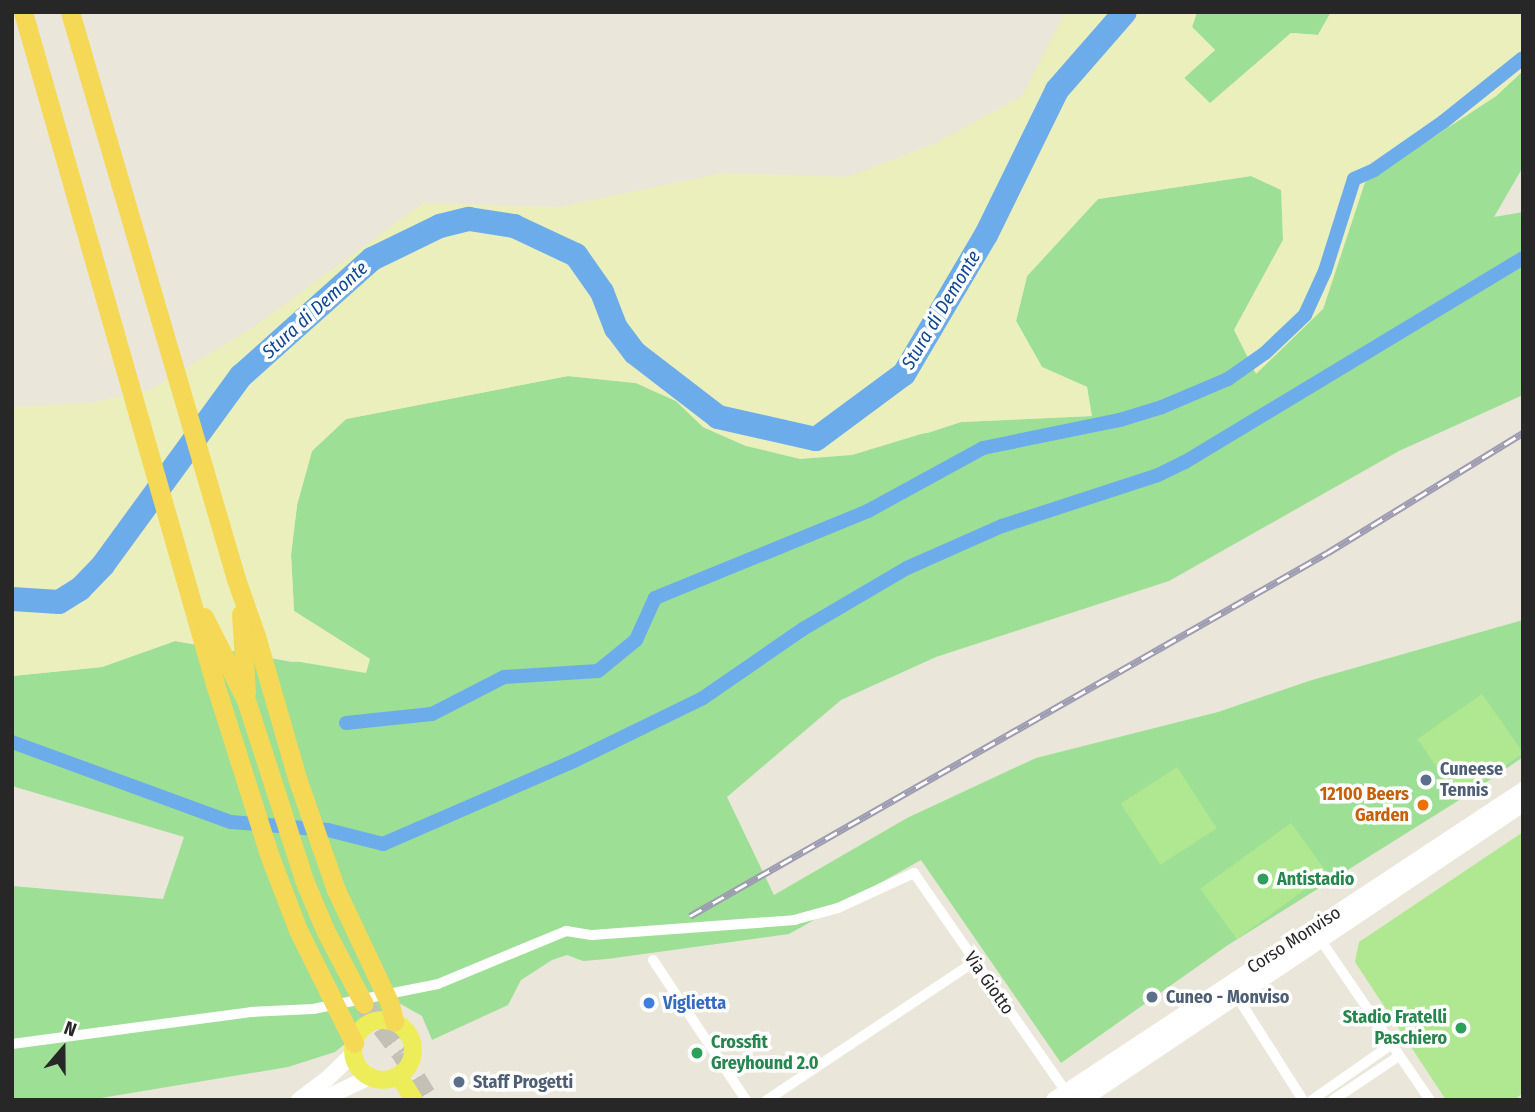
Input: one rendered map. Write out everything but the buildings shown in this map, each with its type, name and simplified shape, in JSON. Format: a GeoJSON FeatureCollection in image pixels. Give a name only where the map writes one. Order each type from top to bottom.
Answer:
{"type":"FeatureCollection","features":[{"type":"Feature","properties":{"kind":"highway"},"geometry":{"type":"LineString","coordinates":[[23,12],[215,684],[270,857],[298,930],[340,1012],[353,1048]]}},
{"type":"Feature","properties":{"kind":"highway"},"geometry":{"type":"LineString","coordinates":[[70,12],[236,579],[323,854],[359,942],[392,1012]]}},
{"type":"Feature","properties":{"kind":"highway"},"geometry":{"type":"LineString","coordinates":[[185,575],[246,700],[304,880],[326,932],[364,1004]]}},
{"type":"Feature","properties":{"kind":"highway"},"geometry":{"type":"LineString","coordinates":[[236,579],[246,700]]}},
{"type":"Feature","properties":{"kind":"main road","name":"Corso Monviso"},"geometry":{"type":"LineString","coordinates":[[1064,1097],[1523,790]]}},
{"type":"Feature","properties":{"kind":"main road","name":"Corso Monviso"},"geometry":{"type":"LineString","coordinates":[[1083,1100],[1523,804]]}},
{"type":"Feature","properties":{"kind":"main road"},"geometry":{"type":"LineString","coordinates":[[299,1100],[327,1079],[353,1048],[359,1031],[392,1012],[409,1033],[414,1051],[412,1061],[399,1076],[380,1080],[370,1077],[359,1068],[353,1048]]}},
{"type":"Feature","properties":{"kind":"main road"},"geometry":{"type":"LineString","coordinates":[[399,1076],[414,1100]]}},
{"type":"Feature","properties":{"kind":"main road"},"geometry":{"type":"LineString","coordinates":[[321,1100],[370,1077]]}},
{"type":"Feature","properties":{"kind":"street","name":"Via Giotto"},"geometry":{"type":"LineString","coordinates":[[12,1044],[251,1012],[313,1009],[425,987],[566,931],[592,935],[794,919],[838,908],[914,873],[1064,1097]]}},
{"type":"Feature","properties":{"kind":"street"},"geometry":{"type":"LineString","coordinates":[[1320,939],[1430,1100]]}},
{"type":"Feature","properties":{"kind":"street"},"geometry":{"type":"LineString","coordinates":[[653,960],[746,1100]]}},
{"type":"Feature","properties":{"kind":"street"},"geometry":{"type":"LineString","coordinates":[[766,1100],[974,962]]}},
{"type":"Feature","properties":{"kind":"street"},"geometry":{"type":"LineString","coordinates":[[1236,995],[1303,1100]]}},
{"type":"Feature","properties":{"kind":"street"},"geometry":{"type":"LineString","coordinates":[[1312,1100],[1392,1044]]}},
{"type":"Feature","properties":{"kind":"street"},"geometry":{"type":"LineString","coordinates":[[1333,1100],[1399,1056]]}},
{"type":"Feature","properties":{"kind":"green space"},"geometry":{"type":"Polygon","coordinates":[[[1197,12],[1331,12],[1318,35],[1291,33],[1210,104],[1184,78],[1215,50],[1192,27],[1197,12]]]}},
{"type":"Feature","properties":{"kind":"green space"},"geometry":{"type":"Polygon","coordinates":[[[1523,71],[1523,167],[1494,217],[1523,212],[1523,395],[1399,451],[1169,581],[936,657],[841,700],[727,797],[774,895],[907,818],[1036,758],[1218,712],[1312,680],[1523,620],[1523,757],[1472,792],[1228,945],[1061,1063],[921,860],[789,934],[607,959],[583,961],[567,955],[552,960],[521,980],[508,1005],[432,1040],[422,1016],[397,1002],[335,1052],[288,1067],[89,1100],[12,1100],[12,886],[163,899],[184,837],[12,786],[12,676],[102,667],[175,641],[292,662],[370,659],[294,611],[291,555],[297,505],[312,451],[346,419],[568,376],[636,383],[676,401],[703,427],[746,446],[928,433],[961,422],[1091,416],[1087,387],[1042,367],[1016,321],[1027,276],[1098,199],[1251,176],[1282,190],[1283,240],[1234,330],[1323,309],[1365,182],[1496,96],[1523,71]]]}},
{"type":"Feature","properties":{"kind":"green space"},"geometry":{"type":"Polygon","coordinates":[[[1482,694],[1523,753],[1459,798],[1417,739],[1482,694]]]}},
{"type":"Feature","properties":{"kind":"green space"},"geometry":{"type":"Polygon","coordinates":[[[1177,767],[1217,828],[1161,865],[1121,803],[1177,767]]]}},
{"type":"Feature","properties":{"kind":"green space","name":"Antistadio"},"geometry":{"type":"Polygon","coordinates":[[[1291,823],[1327,873],[1237,939],[1200,889],[1291,823]]]}},
{"type":"Feature","properties":{"kind":"green space","name":"Stadio Fratelli Paschiero"},"geometry":{"type":"Polygon","coordinates":[[[1523,832],[1523,1093],[1514,1100],[1446,1100],[1355,962],[1359,942],[1523,832]]]}},
{"type":"Feature","properties":{"kind":"sand"},"geometry":{"type":"Polygon","coordinates":[[[1065,12],[1197,12],[1192,27],[1215,50],[1184,78],[1210,103],[1291,33],[1318,35],[1331,12],[1523,12],[1523,71],[1496,96],[1365,182],[1323,309],[1256,374],[1234,330],[1283,240],[1281,190],[1251,176],[1098,199],[1027,276],[1016,321],[1042,367],[1087,387],[1092,416],[961,422],[852,455],[800,459],[746,446],[703,427],[676,401],[636,383],[568,376],[346,419],[312,451],[297,505],[291,555],[294,611],[370,659],[366,673],[175,641],[102,667],[12,676],[12,407],[90,403],[152,389],[255,326],[423,203],[559,207],[722,173],[848,177],[936,143],[1022,96],[1065,12]]]}},
{"type":"Feature","properties":{"kind":"waterway","name":"Stura di Demonte"},"geometry":{"type":"LineString","coordinates":[[12,599],[59,602],[80,589],[103,565],[241,376],[372,259],[440,226],[469,219],[514,226],[576,255],[602,292],[616,328],[635,353],[718,417],[816,439],[904,374],[986,235],[1057,90],[1125,12]]}},
{"type":"Feature","properties":{"kind":"waterway"},"geometry":{"type":"LineString","coordinates":[[346,723],[432,714],[504,677],[598,671],[636,640],[655,598],[868,511],[983,448],[1120,420],[1162,407],[1228,379],[1265,353],[1305,315],[1325,271],[1354,179],[1374,170],[1443,122],[1523,58]]}},
{"type":"Feature","properties":{"kind":"waterway"},"geometry":{"type":"LineString","coordinates":[[12,742],[231,822],[328,830],[383,844],[576,760],[703,698],[803,629],[907,568],[1002,526],[1158,475],[1185,462],[1523,258]]}},
{"type":"Feature","properties":{"kind":"tunnel"},"geometry":{"type":"LineString","coordinates":[[364,1004],[401,1053],[430,1100]]}},
{"type":"Feature","properties":{"kind":"railway"},"geometry":{"type":"LineString","coordinates":[[690,916],[1327,553],[1523,433]]}},
{"type":"Feature","properties":{"kind":"place","name":"Cuneese Tennis"},"geometry":{"type":"Point","coordinates":[1426,780]}},
{"type":"Feature","properties":{"kind":"place","name":"12100 Beers Garden"},"geometry":{"type":"Point","coordinates":[1423,805]}},
{"type":"Feature","properties":{"kind":"place","name":"Antistadio"},"geometry":{"type":"Point","coordinates":[1263,879]}},
{"type":"Feature","properties":{"kind":"place","name":"Cuneo - Monviso"},"geometry":{"type":"Point","coordinates":[1152,997]}},
{"type":"Feature","properties":{"kind":"place","name":"Viglietta"},"geometry":{"type":"Point","coordinates":[649,1003]}},
{"type":"Feature","properties":{"kind":"place","name":"Stadio Fratelli Paschiero"},"geometry":{"type":"Point","coordinates":[1461,1028]}},
{"type":"Feature","properties":{"kind":"place","name":"Crossfit Greyhound 2.0"},"geometry":{"type":"Point","coordinates":[697,1053]}},
{"type":"Feature","properties":{"kind":"place","name":"Staff Progetti"},"geometry":{"type":"Point","coordinates":[459,1082]}}]}
